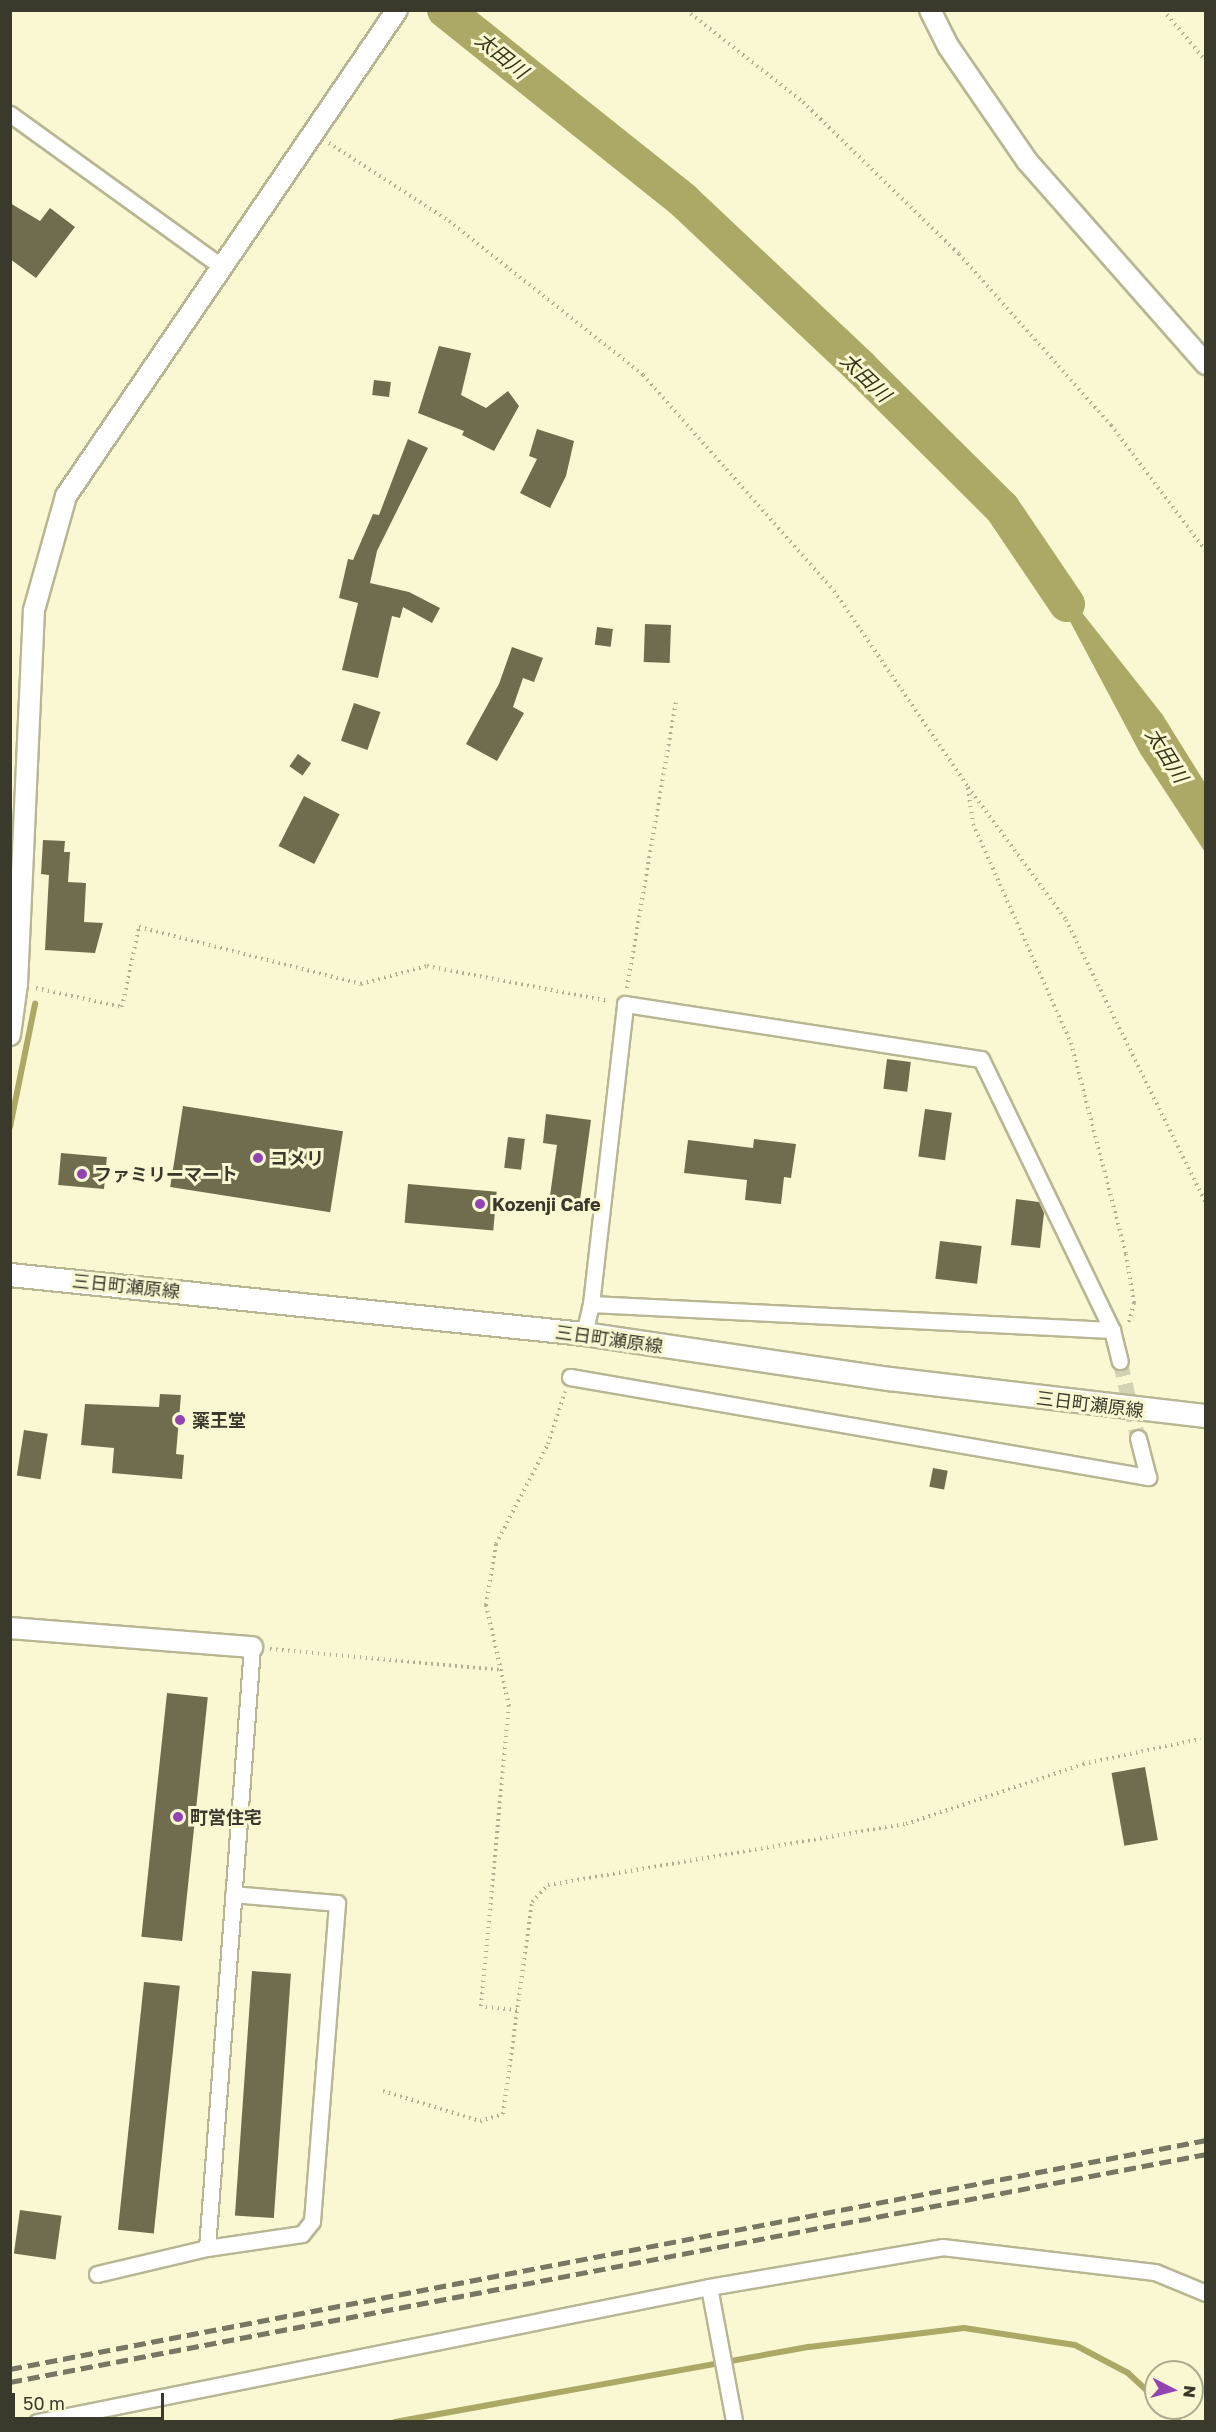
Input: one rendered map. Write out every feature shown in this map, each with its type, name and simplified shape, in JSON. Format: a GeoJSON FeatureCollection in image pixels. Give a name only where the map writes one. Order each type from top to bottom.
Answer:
{"type":"FeatureCollection","features":[{"type":"Feature","properties":{"kind":"main road","name":"三日町瀬原線"},"geometry":{"type":"LineString","coordinates":[[10,1275],[584,1334],[890,1379],[1206,1416]]}},
{"type":"Feature","properties":{"kind":"street"},"geometry":{"type":"LineString","coordinates":[[10,1035],[17,984],[34,610],[66,496],[397,10]]}},
{"type":"Feature","properties":{"kind":"street"},"geometry":{"type":"LineString","coordinates":[[930,10],[948,46],[1027,161],[1206,364]]}},
{"type":"Feature","properties":{"kind":"street"},"geometry":{"type":"LineString","coordinates":[[10,114],[222,267]]}},
{"type":"Feature","properties":{"kind":"street"},"geometry":{"type":"LineString","coordinates":[[584,1334],[591,1304],[625,1004],[981,1059],[1112,1330],[1120,1361]]}},
{"type":"Feature","properties":{"kind":"street"},"geometry":{"type":"LineString","coordinates":[[591,1304],[1112,1330]]}},
{"type":"Feature","properties":{"kind":"street"},"geometry":{"type":"LineString","coordinates":[[570,1377],[1148,1477],[1138,1438]]}},
{"type":"Feature","properties":{"kind":"street"},"geometry":{"type":"LineString","coordinates":[[10,1628],[252,1647],[207,2248]]}},
{"type":"Feature","properties":{"kind":"street"},"geometry":{"type":"LineString","coordinates":[[97,2274],[207,2248],[303,2234],[312,2221],[337,1903],[233,1894]]}},
{"type":"Feature","properties":{"kind":"street"},"geometry":{"type":"LineString","coordinates":[[37,2421],[710,2294],[942,2247],[1155,2272],[1206,2293]]}},
{"type":"Feature","properties":{"kind":"street"},"geometry":{"type":"LineString","coordinates":[[710,2294],[734,2421]]}},
{"type":"Feature","properties":{"kind":"path"},"geometry":{"type":"LineString","coordinates":[[686,10],[803,102],[959,254],[1111,425],[1206,551]]}},
{"type":"Feature","properties":{"kind":"path"},"geometry":{"type":"LineString","coordinates":[[1162,10],[1206,61]]}},
{"type":"Feature","properties":{"kind":"path"},"geometry":{"type":"LineString","coordinates":[[315,129],[449,221],[643,375],[834,591],[968,787],[1066,920],[1206,1203]]}},
{"type":"Feature","properties":{"kind":"path"},"geometry":{"type":"LineString","coordinates":[[17,984],[122,1007],[139,927],[362,984],[427,966],[625,1004],[676,700]]}},
{"type":"Feature","properties":{"kind":"path"},"geometry":{"type":"LineString","coordinates":[[968,787],[974,824],[1071,1043],[1134,1303],[1131,1323],[1112,1330]]}},
{"type":"Feature","properties":{"kind":"path"},"geometry":{"type":"LineString","coordinates":[[517,2010],[481,2006],[509,1706],[486,1605],[496,1544],[548,1444],[570,1377]]}},
{"type":"Feature","properties":{"kind":"path"},"geometry":{"type":"LineString","coordinates":[[252,1647],[502,1670]]}},
{"type":"Feature","properties":{"kind":"path"},"geometry":{"type":"LineString","coordinates":[[383,2091],[480,2121],[503,2114],[532,1902],[548,1885],[906,1824],[1083,1764],[1200,1739]]}},
{"type":"Feature","properties":{"kind":"water"},"geometry":{"type":"Polygon","coordinates":[[[1031,548],[1162,714],[1205,783],[1205,852],[1140,753],[1031,548]]]}},
{"type":"Feature","properties":{"kind":"building"},"geometry":{"type":"Polygon","coordinates":[[[10,203],[40,221],[50,208],[75,227],[36,278],[10,259],[10,203]]]}},
{"type":"Feature","properties":{"kind":"building"},"geometry":{"type":"Polygon","coordinates":[[[439,346],[471,353],[461,395],[486,408],[508,391],[519,406],[494,451],[462,435],[464,431],[418,413],[439,346]]]}},
{"type":"Feature","properties":{"kind":"building"},"geometry":{"type":"Polygon","coordinates":[[[374,380],[391,382],[389,397],[372,395],[374,380]]]}},
{"type":"Feature","properties":{"kind":"building"},"geometry":{"type":"Polygon","coordinates":[[[537,429],[574,441],[566,476],[550,508],[520,493],[537,459],[529,456],[537,429]]]}},
{"type":"Feature","properties":{"kind":"building"},"geometry":{"type":"Polygon","coordinates":[[[408,439],[428,448],[377,551],[370,583],[409,592],[440,608],[432,623],[403,607],[400,618],[392,616],[378,678],[342,670],[358,603],[339,598],[348,559],[353,560],[373,514],[379,515],[408,439]]]}},
{"type":"Feature","properties":{"kind":"building"},"geometry":{"type":"Polygon","coordinates":[[[645,624],[671,625],[670,663],[644,662],[645,624]]]}},
{"type":"Feature","properties":{"kind":"building"},"geometry":{"type":"Polygon","coordinates":[[[597,627],[613,629],[611,647],[595,645],[597,627]]]}},
{"type":"Feature","properties":{"kind":"building"},"geometry":{"type":"Polygon","coordinates":[[[512,647],[543,658],[534,682],[523,678],[513,707],[524,713],[497,761],[466,744],[499,684],[512,647]]]}},
{"type":"Feature","properties":{"kind":"building"},"geometry":{"type":"Polygon","coordinates":[[[354,703],[380,712],[367,750],[341,741],[354,703]]]}},
{"type":"Feature","properties":{"kind":"building"},"geometry":{"type":"Polygon","coordinates":[[[298,754],[311,763],[303,775],[289,766],[298,754]]]}},
{"type":"Feature","properties":{"kind":"building"},"geometry":{"type":"Polygon","coordinates":[[[304,796],[340,814],[314,864],[279,846],[304,796]]]}},
{"type":"Feature","properties":{"kind":"building"},"geometry":{"type":"Polygon","coordinates":[[[43,840],[65,841],[64,852],[70,852],[68,882],[86,883],[84,922],[103,923],[95,953],[45,950],[49,875],[41,874],[43,840]]]}},
{"type":"Feature","properties":{"kind":"building"},"geometry":{"type":"Polygon","coordinates":[[[887,1059],[911,1062],[907,1092],[883,1089],[887,1059]]]}},
{"type":"Feature","properties":{"kind":"building"},"geometry":{"type":"Polygon","coordinates":[[[183,1106],[343,1131],[330,1212],[170,1187],[183,1106]]]}},
{"type":"Feature","properties":{"kind":"building"},"geometry":{"type":"Polygon","coordinates":[[[925,1109],[952,1113],[945,1160],[918,1157],[925,1109]]]}},
{"type":"Feature","properties":{"kind":"building"},"geometry":{"type":"Polygon","coordinates":[[[546,1114],[591,1120],[580,1200],[550,1196],[557,1145],[543,1143],[546,1114]]]}},
{"type":"Feature","properties":{"kind":"building"},"geometry":{"type":"Polygon","coordinates":[[[508,1137],[525,1139],[521,1170],[504,1168],[508,1137]]]}},
{"type":"Feature","properties":{"kind":"building"},"geometry":{"type":"Polygon","coordinates":[[[754,1139],[796,1144],[791,1178],[784,1177],[781,1204],[745,1200],[747,1180],[684,1173],[688,1140],[753,1148],[754,1139]]]}},
{"type":"Feature","properties":{"kind":"building"},"geometry":{"type":"Polygon","coordinates":[[[61,1153],[107,1157],[104,1189],[58,1185],[61,1153]]]}},
{"type":"Feature","properties":{"kind":"building"},"geometry":{"type":"Polygon","coordinates":[[[408,1184],[497,1192],[493,1231],[405,1223],[408,1184]]]}},
{"type":"Feature","properties":{"kind":"building"},"geometry":{"type":"Polygon","coordinates":[[[1016,1199],[1039,1202],[1044,1213],[1040,1248],[1011,1245],[1016,1199]]]}},
{"type":"Feature","properties":{"kind":"building"},"geometry":{"type":"Polygon","coordinates":[[[940,1241],[982,1246],[977,1284],[935,1279],[940,1241]]]}},
{"type":"Feature","properties":{"kind":"building"},"geometry":{"type":"Polygon","coordinates":[[[160,1394],[181,1395],[176,1454],[184,1455],[182,1479],[112,1473],[114,1448],[81,1445],[85,1404],[159,1407],[160,1394]]]}},
{"type":"Feature","properties":{"kind":"building"},"geometry":{"type":"Polygon","coordinates":[[[24,1430],[48,1434],[41,1479],[17,1475],[24,1430]]]}},
{"type":"Feature","properties":{"kind":"building"},"geometry":{"type":"Polygon","coordinates":[[[933,1468],[948,1471],[944,1490],[929,1487],[933,1468]]]}},
{"type":"Feature","properties":{"kind":"building","name":"町営住宅"},"geometry":{"type":"Polygon","coordinates":[[[167,1693],[208,1697],[182,1941],[141,1937],[167,1693]]]}},
{"type":"Feature","properties":{"kind":"building"},"geometry":{"type":"Polygon","coordinates":[[[1145,1767],[1158,1840],[1124,1846],[1112,1773],[1145,1767]]]}},
{"type":"Feature","properties":{"kind":"building"},"geometry":{"type":"Polygon","coordinates":[[[252,1971],[291,1974],[274,2218],[235,2215],[252,1971]]]}},
{"type":"Feature","properties":{"kind":"building"},"geometry":{"type":"Polygon","coordinates":[[[144,1982],[180,1986],[154,2233],[118,2230],[144,1982]]]}},
{"type":"Feature","properties":{"kind":"building"},"geometry":{"type":"Polygon","coordinates":[[[20,2210],[62,2216],[55,2259],[14,2254],[20,2210]]]}},
{"type":"Feature","properties":{"kind":"waterway","name":"太田川"},"geometry":{"type":"LineString","coordinates":[[445,10],[684,201],[860,367],[1002,508],[1067,604]]}},
{"type":"Feature","properties":{"kind":"waterway"},"geometry":{"type":"LineString","coordinates":[[10,1127],[35,1004]]}},
{"type":"Feature","properties":{"kind":"waterway"},"geometry":{"type":"LineString","coordinates":[[395,2422],[809,2347],[964,2328],[1075,2345],[1128,2373],[1144,2388]]}},
{"type":"Feature","properties":{"kind":"tunnel"},"geometry":{"type":"LineString","coordinates":[[1120,1361],[1138,1438]]}},
{"type":"Feature","properties":{"kind":"railway"},"geometry":{"type":"LineString","coordinates":[[10,2369],[1206,2140]]}},
{"type":"Feature","properties":{"kind":"railway"},"geometry":{"type":"LineString","coordinates":[[10,2382],[1206,2154]]}},
{"type":"Feature","properties":{"kind":"place","name":"コメリ"},"geometry":{"type":"Point","coordinates":[258,1158]}},
{"type":"Feature","properties":{"kind":"place","name":"ファミリーマート"},"geometry":{"type":"Point","coordinates":[82,1174]}},
{"type":"Feature","properties":{"kind":"place","name":"Kozenji Cafe"},"geometry":{"type":"Point","coordinates":[480,1204]}},
{"type":"Feature","properties":{"kind":"place","name":"薬王堂"},"geometry":{"type":"Point","coordinates":[180,1420]}},
{"type":"Feature","properties":{"kind":"place","name":"町営住宅"},"geometry":{"type":"Point","coordinates":[178,1817]}}]}
